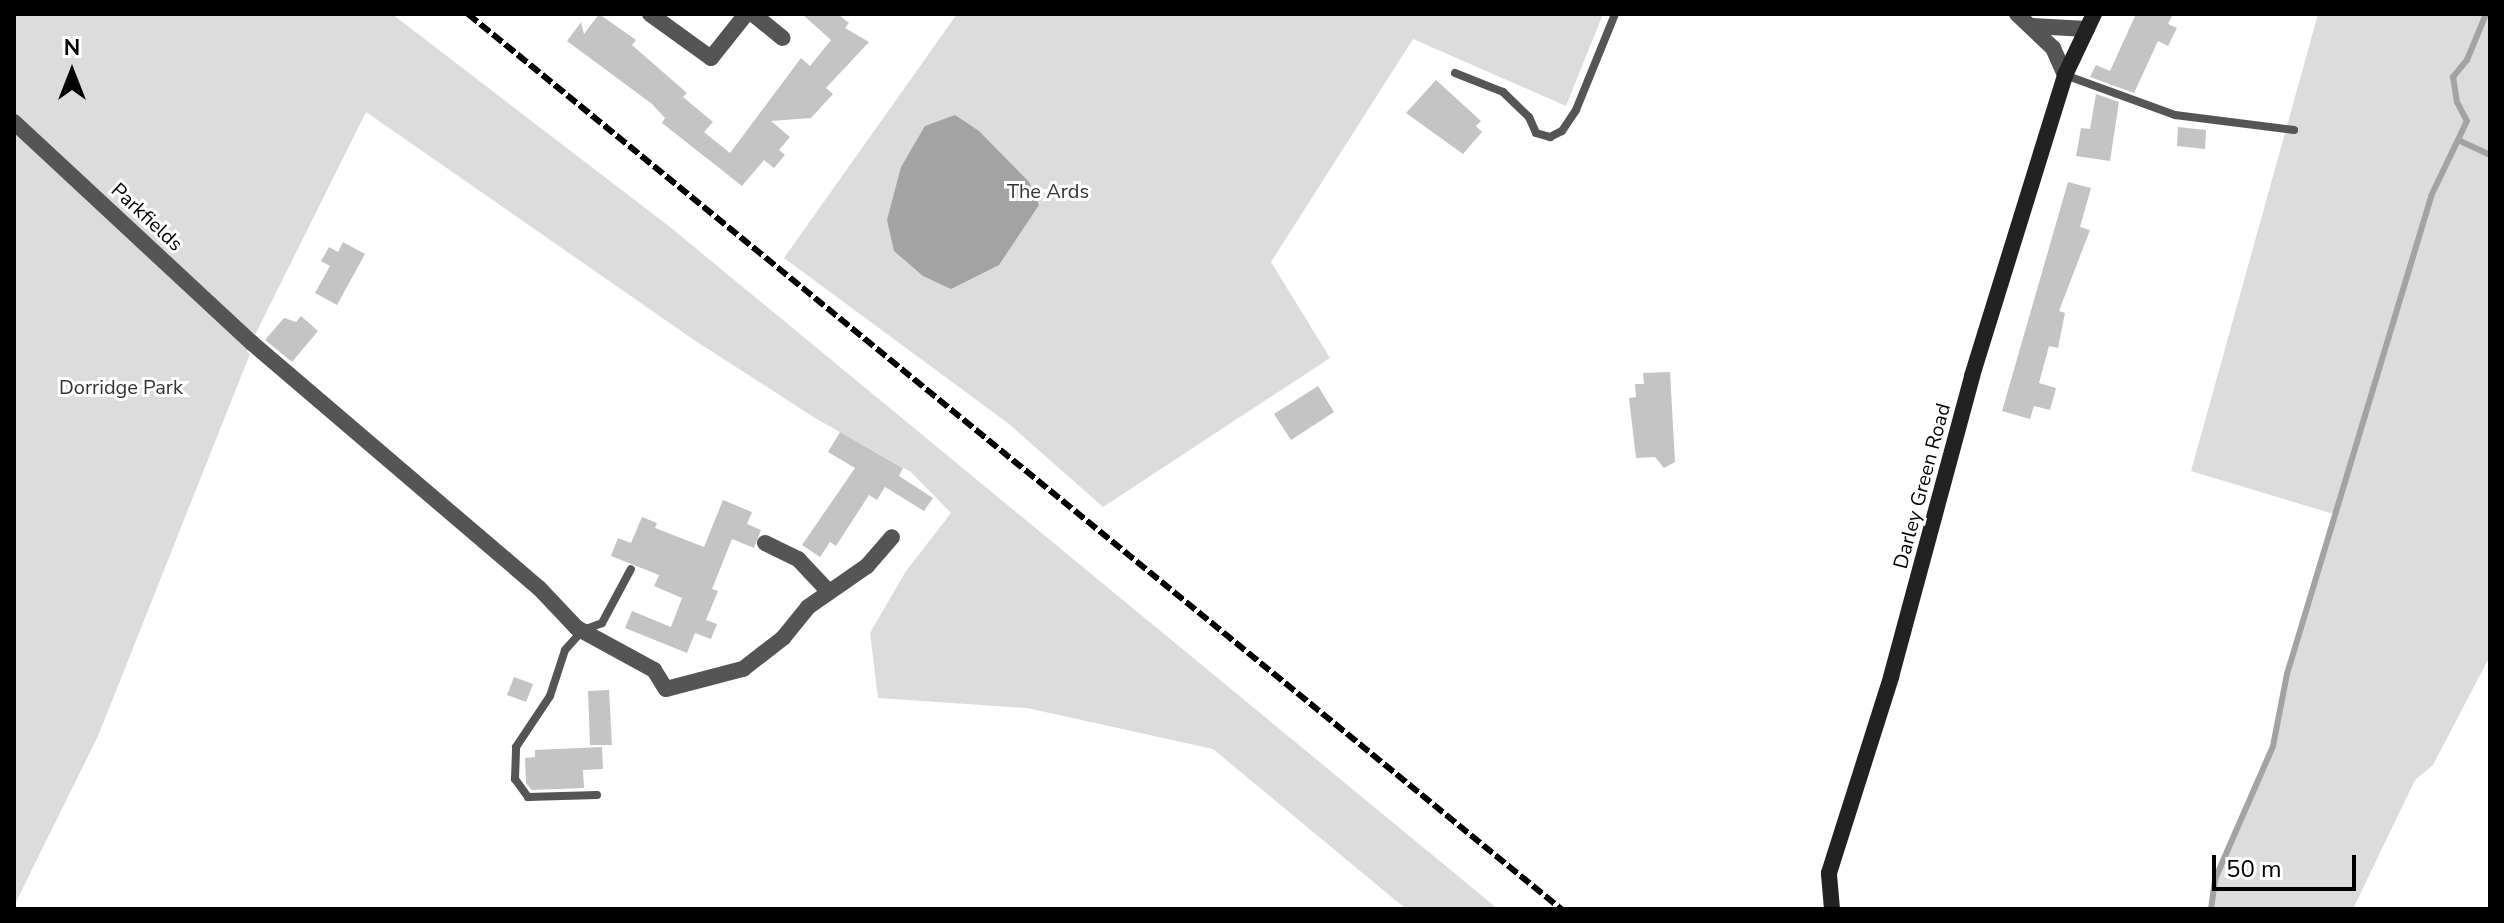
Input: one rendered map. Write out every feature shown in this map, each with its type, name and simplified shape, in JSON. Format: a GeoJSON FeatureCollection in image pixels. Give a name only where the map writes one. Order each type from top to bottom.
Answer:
{"type":"FeatureCollection","features":[{"type":"Feature","properties":{"kind":"street"},"geometry":{"type":"LineString","coordinates":[[650,14],[711,58],[746,14]]}},
{"type":"Feature","properties":{"kind":"street"},"geometry":{"type":"LineString","coordinates":[[753,14],[783,38]]}},
{"type":"Feature","properties":{"kind":"street"},"geometry":{"type":"LineString","coordinates":[[2017,14],[2053,48],[2065,75]]}},
{"type":"Feature","properties":{"kind":"street"},"geometry":{"type":"LineString","coordinates":[[2030,25],[2091,21]]}},
{"type":"Feature","properties":{"kind":"street","name":"Darley Green Road"},"geometry":{"type":"LineString","coordinates":[[1832,909],[1829,873],[1840,831],[1891,677],[1972,376],[2065,75],[2091,21]]}},
{"type":"Feature","properties":{"kind":"street","name":"Parkfields"},"geometry":{"type":"LineString","coordinates":[[14,122],[252,343],[583,630],[654,670],[666,689],[703,684],[743,669],[783,638],[828,591]]}},
{"type":"Feature","properties":{"kind":"street"},"geometry":{"type":"LineString","coordinates":[[765,543],[798,559],[828,591],[867,566],[892,537]]}},
{"type":"Feature","properties":{"kind":"lane"},"geometry":{"type":"LineString","coordinates":[[1455,73],[1503,92],[1529,117],[1536,133],[1550,137],[1562,131],[1576,110],[1615,14]]}},
{"type":"Feature","properties":{"kind":"lane"},"geometry":{"type":"LineString","coordinates":[[2065,75],[2175,115],[2294,130]]}},
{"type":"Feature","properties":{"kind":"lane"},"geometry":{"type":"LineString","coordinates":[[597,795],[528,797],[515,779],[516,747],[550,696],[565,650],[583,630],[602,623],[631,569]]}},
{"type":"Feature","properties":{"kind":"green space","name":"Dorridge Park"},"geometry":{"type":"Polygon","coordinates":[[[14,14],[392,14],[670,227],[1498,909],[1406,909],[1213,749],[1027,708],[878,698],[870,633],[906,571],[951,513],[911,472],[815,418],[694,340],[366,112],[247,351],[250,354],[98,736],[14,906],[14,14]]]}},
{"type":"Feature","properties":{"kind":"green space","name":"The Ards"},"geometry":{"type":"Polygon","coordinates":[[[957,14],[1603,14],[1566,106],[1413,39],[1271,262],[1330,358],[1103,507],[1009,424],[784,258],[957,14]]]}},
{"type":"Feature","properties":{"kind":"green space"},"geometry":{"type":"Polygon","coordinates":[[[2318,14],[2490,14],[2490,656],[2433,765],[2415,780],[2353,909],[2211,909],[2215,879],[2273,746],[2287,674],[2337,515],[2191,471],[2318,14]]]}},
{"type":"Feature","properties":{"kind":"shaded area"},"geometry":{"type":"Polygon","coordinates":[[[955,115],[979,131],[1029,182],[1039,205],[999,265],[951,289],[923,276],[894,251],[887,220],[901,167],[925,126],[955,115]]]}},
{"type":"Feature","properties":{"kind":"building"},"geometry":{"type":"Polygon","coordinates":[[[599,14],[636,40],[632,45],[687,93],[683,97],[713,122],[704,132],[730,153],[801,58],[810,66],[831,40],[802,14],[838,14],[849,23],[845,28],[869,42],[826,88],[833,94],[811,118],[771,121],[790,137],[779,150],[785,155],[774,168],[764,160],[742,186],[662,123],[665,118],[652,104],[567,41],[581,22],[584,34],[599,14]]]}},
{"type":"Feature","properties":{"kind":"building"},"geometry":{"type":"Polygon","coordinates":[[[2136,14],[2173,14],[2168,24],[2177,28],[2168,46],[2158,41],[2134,93],[2090,77],[2096,65],[2110,71],[2136,14]]]}},
{"type":"Feature","properties":{"kind":"building"},"geometry":{"type":"Polygon","coordinates":[[[1436,80],[1481,121],[1476,126],[1482,132],[1463,154],[1406,113],[1436,80]]]}},
{"type":"Feature","properties":{"kind":"building"},"geometry":{"type":"Polygon","coordinates":[[[2096,94],[2119,102],[2110,161],[2076,156],[2081,128],[2090,129],[2096,94]]]}},
{"type":"Feature","properties":{"kind":"building"},"geometry":{"type":"Polygon","coordinates":[[[2178,127],[2206,130],[2205,149],[2177,146],[2178,127]]]}},
{"type":"Feature","properties":{"kind":"building"},"geometry":{"type":"Polygon","coordinates":[[[2068,182],[2091,188],[2080,227],[2090,230],[2059,311],[2065,313],[2058,348],[2049,346],[2039,383],[2056,388],[2050,410],[2034,406],[2030,419],[2002,411],[2068,182]]]}},
{"type":"Feature","properties":{"kind":"building"},"geometry":{"type":"Polygon","coordinates":[[[343,242],[365,254],[337,305],[315,293],[330,266],[321,261],[329,247],[338,252],[343,242]]]}},
{"type":"Feature","properties":{"kind":"building"},"geometry":{"type":"Polygon","coordinates":[[[301,316],[318,331],[292,362],[265,340],[284,318],[296,322],[301,316]]]}},
{"type":"Feature","properties":{"kind":"building"},"geometry":{"type":"Polygon","coordinates":[[[1670,372],[1675,462],[1664,468],[1655,457],[1636,458],[1629,398],[1636,397],[1635,384],[1644,384],[1643,373],[1670,372]]]}},
{"type":"Feature","properties":{"kind":"building"},"geometry":{"type":"Polygon","coordinates":[[[1318,386],[1334,412],[1291,440],[1274,414],[1318,386]]]}},
{"type":"Feature","properties":{"kind":"building"},"geometry":{"type":"Polygon","coordinates":[[[840,432],[903,468],[899,476],[933,498],[924,511],[885,487],[877,500],[869,495],[836,546],[830,542],[820,557],[802,545],[855,468],[828,452],[840,432]]]}},
{"type":"Feature","properties":{"kind":"building"},"geometry":{"type":"Polygon","coordinates":[[[723,500],[752,512],[747,524],[761,530],[754,548],[732,539],[712,589],[718,591],[706,620],[717,624],[711,639],[695,633],[687,653],[625,628],[632,611],[671,627],[682,598],[654,586],[659,575],[611,556],[618,538],[631,543],[642,517],[657,523],[655,528],[704,547],[723,500]]]}},
{"type":"Feature","properties":{"kind":"building"},"geometry":{"type":"Polygon","coordinates":[[[514,677],[533,684],[526,702],[507,695],[514,677]]]}},
{"type":"Feature","properties":{"kind":"building"},"geometry":{"type":"Polygon","coordinates":[[[609,690],[612,745],[590,745],[588,691],[609,690]]]}},
{"type":"Feature","properties":{"kind":"building"},"geometry":{"type":"Polygon","coordinates":[[[602,747],[603,769],[583,770],[584,788],[532,790],[526,783],[525,758],[535,757],[535,750],[602,747]]]}},
{"type":"Feature","properties":{"kind":"waterway"},"geometry":{"type":"LineString","coordinates":[[2458,140],[2467,121],[2457,102],[2453,77],[2467,60],[2486,14]]}},
{"type":"Feature","properties":{"kind":"waterway"},"geometry":{"type":"LineString","coordinates":[[2211,909],[2215,879],[2273,746],[2287,674],[2431,196],[2458,140],[2490,155]]}},
{"type":"Feature","properties":{"kind":"railway"},"geometry":{"type":"LineString","coordinates":[[468,14],[1561,909]]}}]}
